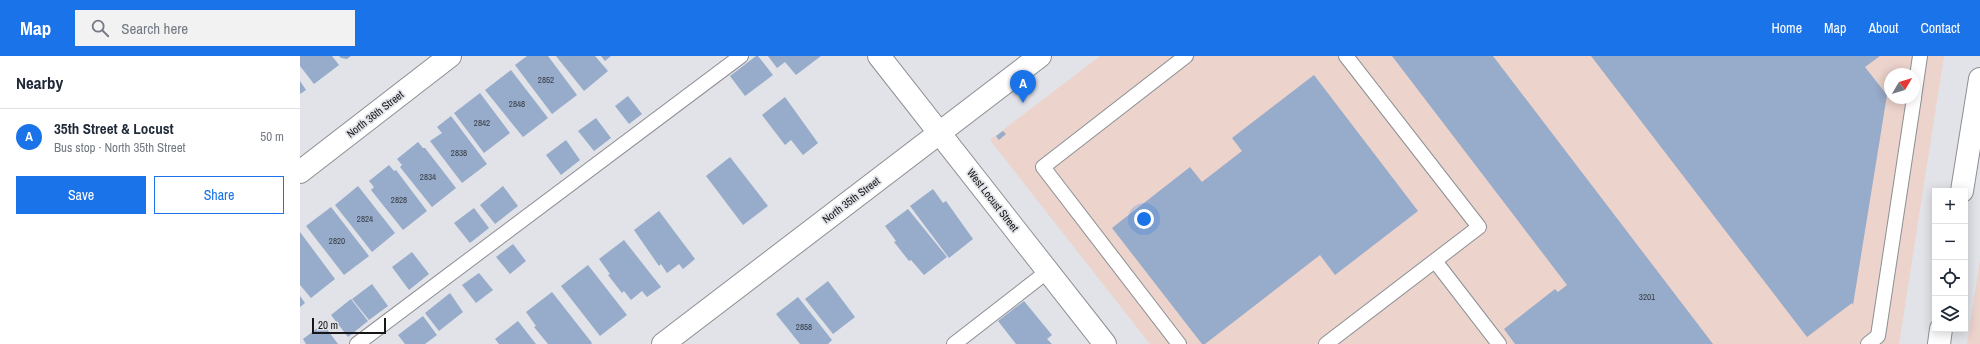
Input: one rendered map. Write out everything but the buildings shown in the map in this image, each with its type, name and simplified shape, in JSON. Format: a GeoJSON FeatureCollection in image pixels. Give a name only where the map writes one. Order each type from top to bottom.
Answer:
{"type":"FeatureCollection","features":[{"type":"Feature","properties":{"kind":"main road","name":"North 36th Street"},"geometry":{"type":"LineString","coordinates":[[300,172],[450,56]]}},
{"type":"Feature","properties":{"kind":"main road","name":"West Locust Street"},"geometry":{"type":"LineString","coordinates":[[879,56],[1105,344]]}},
{"type":"Feature","properties":{"kind":"main road","name":"North 35th Street"},"geometry":{"type":"LineString","coordinates":[[663,344],[1040,56]]}},
{"type":"Feature","properties":{"kind":"main road"},"geometry":{"type":"LineString","coordinates":[[1962,188],[1980,79]]}},
{"type":"Feature","properties":{"kind":"main road"},"geometry":{"type":"LineString","coordinates":[[1938,344],[1940,332]]}},
{"type":"Feature","properties":{"kind":"lane"},"geometry":{"type":"LineString","coordinates":[[357,344],[741,56]]}},
{"type":"Feature","properties":{"kind":"lane"},"geometry":{"type":"LineString","coordinates":[[1179,344],[1043,167],[1186,56]]}},
{"type":"Feature","properties":{"kind":"lane"},"geometry":{"type":"LineString","coordinates":[[1326,344],[1479,227],[1346,56]]}},
{"type":"Feature","properties":{"kind":"lane"},"geometry":{"type":"LineString","coordinates":[[1918,68],[1920,56]]}},
{"type":"Feature","properties":{"kind":"lane"},"geometry":{"type":"LineString","coordinates":[[1868,344],[1878,336],[1913,104]]}},
{"type":"Feature","properties":{"kind":"lane"},"geometry":{"type":"LineString","coordinates":[[1435,261],[1499,344]]}},
{"type":"Feature","properties":{"kind":"lane"},"geometry":{"type":"LineString","coordinates":[[954,344],[1048,271]]}},
{"type":"Feature","properties":{"kind":"shaded area"},"geometry":{"type":"Polygon","coordinates":[[[1100,56],[1944,56],[1899,344],[1150,344],[990,140],[1100,56]]]}},
{"type":"Feature","properties":{"kind":"shaded area"},"geometry":{"type":"Polygon","coordinates":[[[1980,260],[1980,344],[1967,344],[1980,260]]]}},
{"type":"Feature","properties":{"kind":"place","name":"35th Street & Locust"},"geometry":{"type":"Point","coordinates":[1023,103]}}]}
